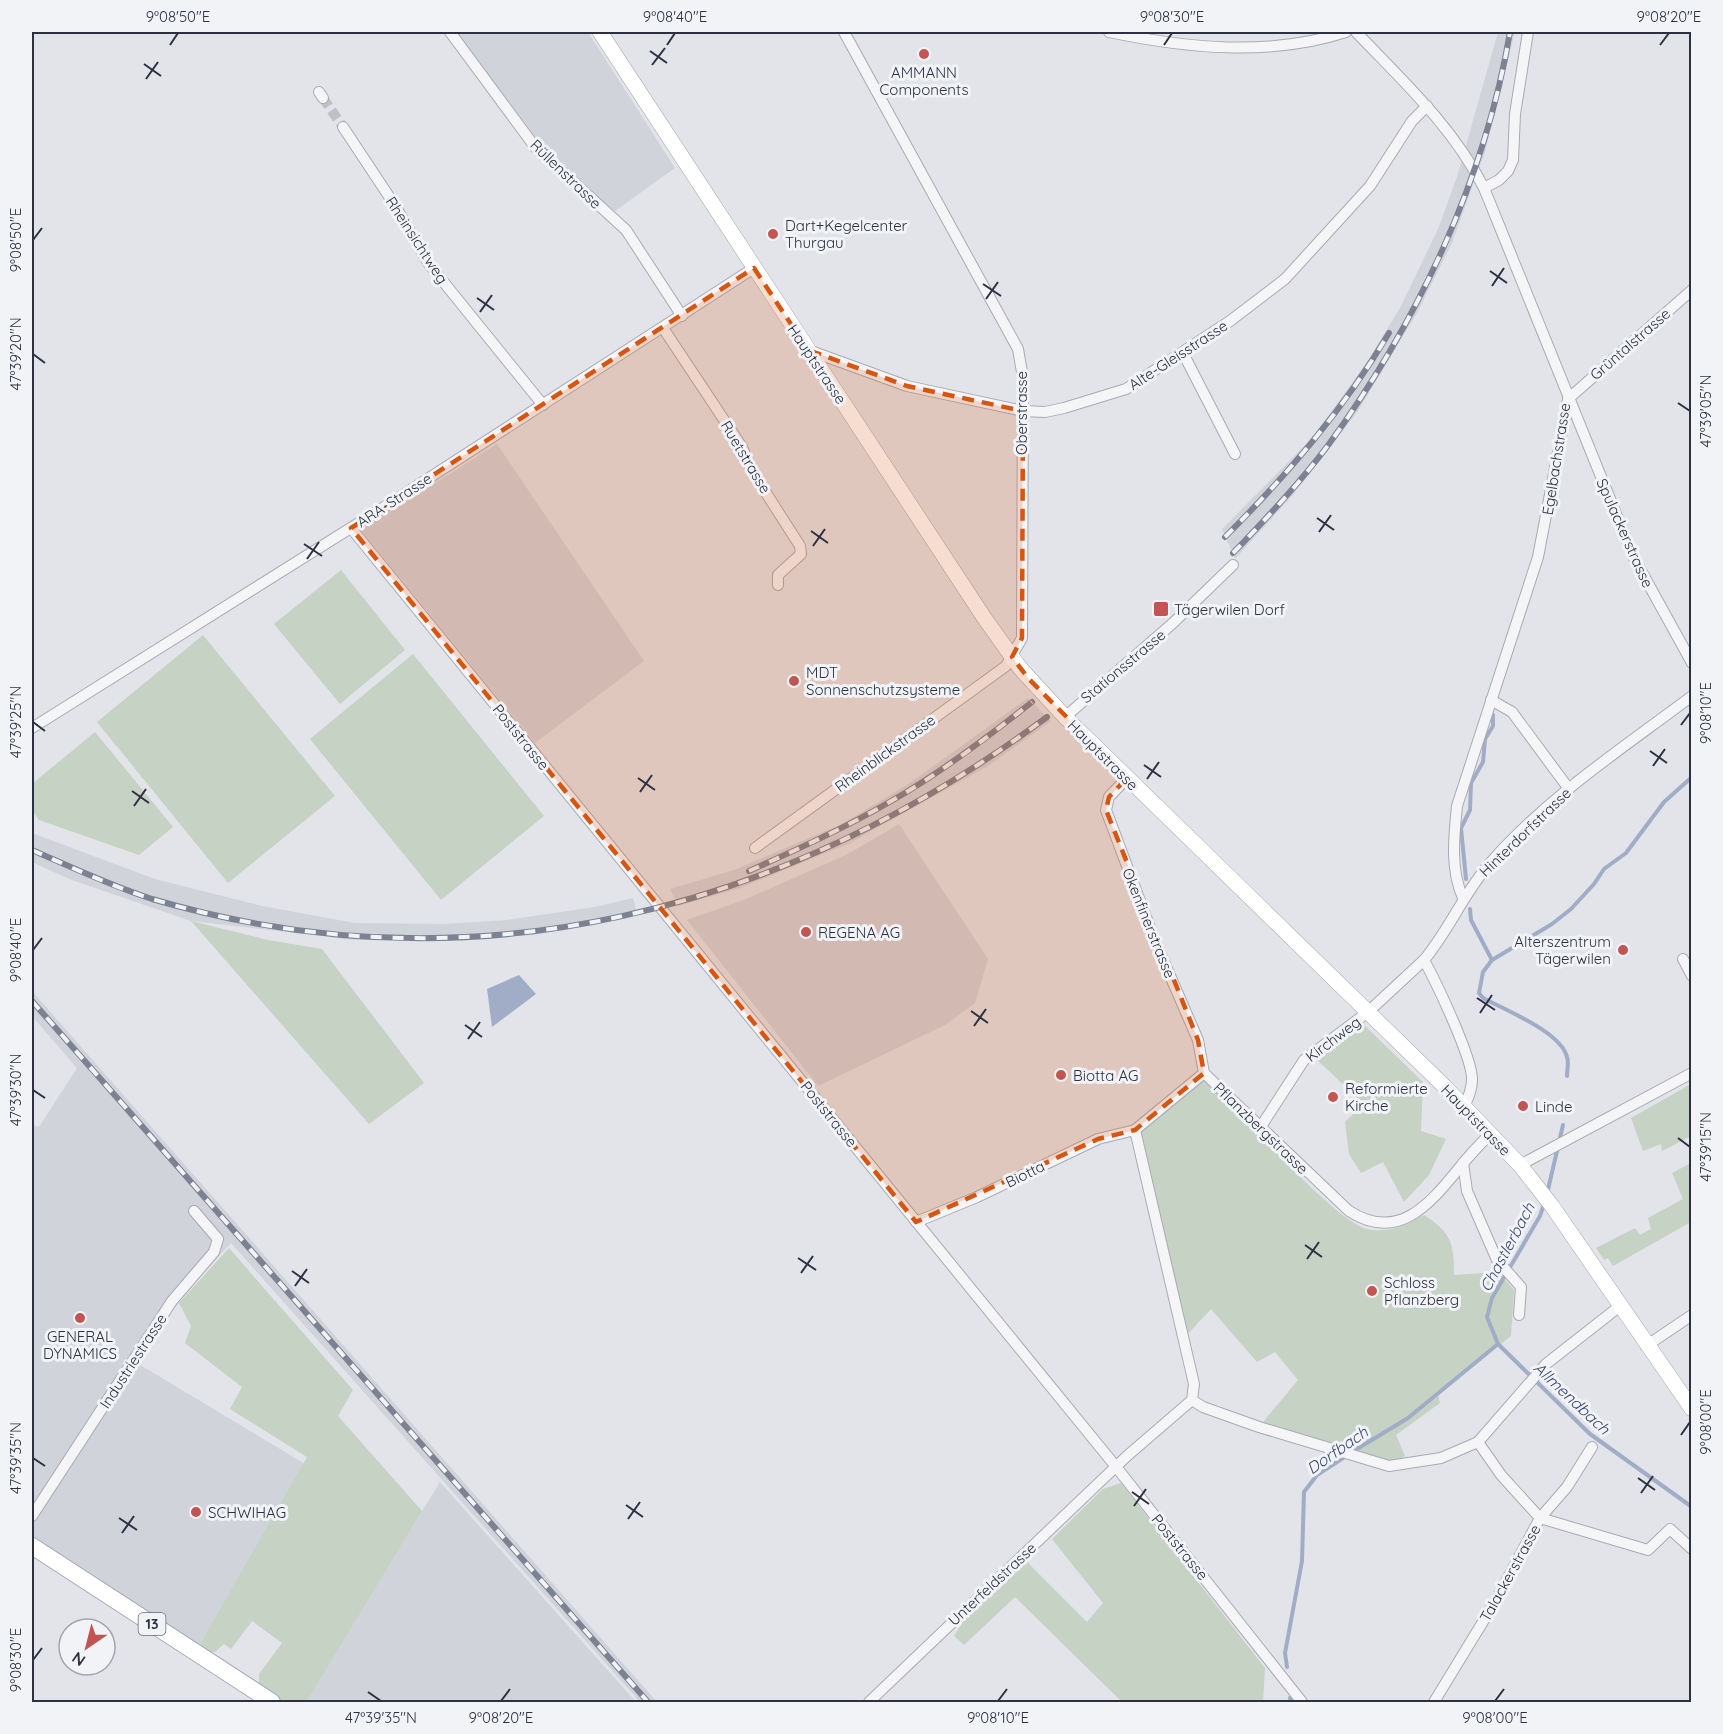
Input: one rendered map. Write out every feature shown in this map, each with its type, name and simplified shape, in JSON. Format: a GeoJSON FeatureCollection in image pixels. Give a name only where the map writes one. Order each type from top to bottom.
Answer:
{"type":"FeatureCollection","features":[{"type":"Feature","properties":{"kind":"main road","name":"13"},"geometry":{"type":"LineString","coordinates":[[32,1546],[272,1702]]}},
{"type":"Feature","properties":{"kind":"street","name":"Rüllenstrasse"},"geometry":{"type":"LineString","coordinates":[[450,32],[535,147],[626,230],[682,316]]}},
{"type":"Feature","properties":{"kind":"street","name":"Hauptstrasse"},"geometry":{"type":"LineString","coordinates":[[600,32],[1012,657],[1065,717],[1368,1012],[1520,1165],[1552,1206],[1646,1346],[1692,1409]]}},
{"type":"Feature","properties":{"kind":"street","name":"Oberstrasse"},"geometry":{"type":"LineString","coordinates":[[844,32],[1015,341],[1023,378],[1022,638],[1012,657]]}},
{"type":"Feature","properties":{"kind":"street"},"geometry":{"type":"LineString","coordinates":[[1109,32],[1170,44],[1212,48],[1297,42],[1346,32]]}},
{"type":"Feature","properties":{"kind":"street","name":"Egelbachstrasse"},"geometry":{"type":"LineString","coordinates":[[1356,32],[1427,106],[1460,146],[1484,188],[1568,399],[1538,557],[1458,806],[1453,843],[1458,886],[1463,898]]}},
{"type":"Feature","properties":{"kind":"street"},"geometry":{"type":"LineString","coordinates":[[1484,188],[1508,171],[1513,160],[1515,114],[1528,32]]}},
{"type":"Feature","properties":{"kind":"street","name":"Alte-Gleisstrasse"},"geometry":{"type":"LineString","coordinates":[[808,350],[907,386],[1023,411],[1045,412],[1107,396],[1142,381],[1257,302],[1285,279],[1370,186],[1412,122],[1427,106]]}},
{"type":"Feature","properties":{"kind":"street","name":"Rheinsichtweg"},"geometry":{"type":"LineString","coordinates":[[343,127],[394,204],[429,264],[543,405]]}},
{"type":"Feature","properties":{"kind":"street","name":"ARA-Strasse"},"geometry":{"type":"LineString","coordinates":[[32,728],[351,528],[754,268]]}},
{"type":"Feature","properties":{"kind":"street","name":"Grüntalstrasse"},"geometry":{"type":"LineString","coordinates":[[1568,399],[1692,290]]}},
{"type":"Feature","properties":{"kind":"street","name":"Ruetstrasse"},"geometry":{"type":"LineString","coordinates":[[663,328],[742,447],[752,471],[800,546],[801,554],[778,575],[778,585]]}},
{"type":"Feature","properties":{"kind":"street"},"geometry":{"type":"LineString","coordinates":[[1183,353],[1234,454]]}},
{"type":"Feature","properties":{"kind":"street","name":"Spulackerstrasse"},"geometry":{"type":"LineString","coordinates":[[1568,399],[1634,558],[1692,663]]}},
{"type":"Feature","properties":{"kind":"street","name":"Poststrasse"},"geometry":{"type":"LineString","coordinates":[[351,528],[1117,1468],[1302,1702]]}},
{"type":"Feature","properties":{"kind":"street","name":"Stationsstrasse"},"geometry":{"type":"LineString","coordinates":[[1065,717],[1173,623],[1233,565]]}},
{"type":"Feature","properties":{"kind":"street","name":"Rheinblickstrasse"},"geometry":{"type":"LineString","coordinates":[[755,848],[1006,666],[1012,657]]}},
{"type":"Feature","properties":{"kind":"street","name":"Hinterdorfstrasse"},"geometry":{"type":"LineString","coordinates":[[1424,960],[1435,947],[1463,898],[1493,859],[1569,789],[1692,696]]}},
{"type":"Feature","properties":{"kind":"street"},"geometry":{"type":"LineString","coordinates":[[1491,700],[1512,712],[1569,789]]}},
{"type":"Feature","properties":{"kind":"street","name":"Okenfinerstrasse"},"geometry":{"type":"LineString","coordinates":[[1127,778],[1109,797],[1106,810],[1155,941],[1198,1040],[1204,1073]]}},
{"type":"Feature","properties":{"kind":"street"},"geometry":{"type":"LineString","coordinates":[[1683,959],[1692,976]]}},
{"type":"Feature","properties":{"kind":"street"},"geometry":{"type":"LineString","coordinates":[[1424,960],[1437,985],[1472,1072],[1471,1091],[1464,1107]]}},
{"type":"Feature","properties":{"kind":"street","name":"Kirchweg"},"geometry":{"type":"LineString","coordinates":[[1260,1128],[1304,1060],[1368,1012],[1424,960]]}},
{"type":"Feature","properties":{"kind":"street","name":"Pflanzbergstrasse"},"geometry":{"type":"LineString","coordinates":[[1135,1130],[1204,1073],[1349,1211],[1372,1222],[1396,1221],[1424,1208],[1440,1193],[1473,1148],[1491,1134]]}},
{"type":"Feature","properties":{"kind":"street"},"geometry":{"type":"LineString","coordinates":[[1520,1165],[1553,1145],[1614,1116],[1692,1073]]}},
{"type":"Feature","properties":{"kind":"street"},"geometry":{"type":"LineString","coordinates":[[1135,1130],[1194,1384],[1192,1400],[1203,1407],[1259,1427],[1389,1466],[1441,1458],[1478,1442],[1566,1347],[1620,1306]]}},
{"type":"Feature","properties":{"kind":"street","name":"Biotta"},"geometry":{"type":"LineString","coordinates":[[916,1222],[977,1197],[1098,1139],[1135,1130]]}},
{"type":"Feature","properties":{"kind":"street"},"geometry":{"type":"LineString","coordinates":[[1463,1163],[1467,1191],[1506,1272],[1521,1287],[1520,1315]]}},
{"type":"Feature","properties":{"kind":"street","name":"Industriestrasse"},"geometry":{"type":"LineString","coordinates":[[32,1516],[172,1301],[214,1251],[218,1239],[194,1212]]}},
{"type":"Feature","properties":{"kind":"street"},"geometry":{"type":"LineString","coordinates":[[1646,1346],[1692,1315]]}},
{"type":"Feature","properties":{"kind":"street","name":"Unterfeldstrasse"},"geometry":{"type":"LineString","coordinates":[[869,1702],[1178,1410],[1192,1400]]}},
{"type":"Feature","properties":{"kind":"street"},"geometry":{"type":"LineString","coordinates":[[1478,1442],[1501,1475],[1540,1518],[1648,1550],[1670,1529],[1692,1549]]}},
{"type":"Feature","properties":{"kind":"street","name":"Talackerstrasse"},"geometry":{"type":"LineString","coordinates":[[1434,1702],[1495,1602],[1540,1518],[1567,1486],[1592,1447]]}},
{"type":"Feature","properties":{"kind":"highlighted area"},"geometry":{"type":"Polygon","coordinates":[[[754,268],[808,350],[907,386],[1023,411],[1022,638],[1012,657],[1028,678],[1127,778],[1109,797],[1106,810],[1198,1040],[1204,1073],[1135,1130],[1098,1139],[916,1222],[351,528],[754,268]]]}},
{"type":"Feature","properties":{"kind":"shaded area"},"geometry":{"type":"Polygon","coordinates":[[[456,32],[588,32],[675,168],[615,211],[562,169],[539,143],[456,32]]]}},
{"type":"Feature","properties":{"kind":"shaded area"},"geometry":{"type":"Polygon","coordinates":[[[1498,32],[1515,32],[1485,152],[1452,243],[1417,313],[1358,411],[1293,495],[1235,559],[1222,529],[1313,437],[1367,362],[1400,308],[1438,229],[1457,177],[1498,32]]]}},
{"type":"Feature","properties":{"kind":"shaded area"},"geometry":{"type":"Polygon","coordinates":[[[497,444],[644,661],[535,743],[361,530],[497,444]]]}},
{"type":"Feature","properties":{"kind":"shaded area"},"geometry":{"type":"Polygon","coordinates":[[[1028,698],[1051,721],[988,766],[850,843],[740,888],[678,906],[670,889],[734,870],[842,824],[910,783],[1028,698]]]}},
{"type":"Feature","properties":{"kind":"shaded area","name":"REGENA AG"},"geometry":{"type":"Polygon","coordinates":[[[899,824],[988,959],[975,1003],[945,1025],[818,1086],[687,920],[746,899],[848,854],[899,824]]]}},
{"type":"Feature","properties":{"kind":"shaded area"},"geometry":{"type":"Polygon","coordinates":[[[32,833],[155,879],[262,906],[355,923],[444,924],[507,920],[595,907],[633,898],[637,915],[533,935],[445,940],[355,940],[191,921],[69,879],[32,862],[32,833]]]}},
{"type":"Feature","properties":{"kind":"shaded area"},"geometry":{"type":"Polygon","coordinates":[[[32,991],[657,1702],[640,1702],[231,1243],[178,1300],[137,1363],[305,1464],[199,1646],[32,1538],[32,1125],[39,1127],[77,1068],[32,1016],[32,991]]]}},
{"type":"Feature","properties":{"kind":"shaded area"},"geometry":{"type":"Polygon","coordinates":[[[440,1482],[636,1702],[304,1702],[440,1482]]]}},
{"type":"Feature","properties":{"kind":"green space"},"geometry":{"type":"Polygon","coordinates":[[[341,570],[405,650],[340,704],[274,624],[341,570]]]}},
{"type":"Feature","properties":{"kind":"green space"},"geometry":{"type":"Polygon","coordinates":[[[203,635],[335,796],[228,883],[97,722],[203,635]]]}},
{"type":"Feature","properties":{"kind":"green space"},"geometry":{"type":"Polygon","coordinates":[[[413,654],[544,816],[441,900],[310,739],[413,654]]]}},
{"type":"Feature","properties":{"kind":"green space"},"geometry":{"type":"Polygon","coordinates":[[[95,732],[173,827],[139,855],[39,820],[32,810],[32,784],[95,732]]]}},
{"type":"Feature","properties":{"kind":"green space"},"geometry":{"type":"Polygon","coordinates":[[[191,921],[268,940],[322,949],[424,1083],[369,1124],[191,921]]]}},
{"type":"Feature","properties":{"kind":"green space"},"geometry":{"type":"Polygon","coordinates":[[[1361,1022],[1423,1082],[1421,1131],[1446,1139],[1429,1175],[1404,1202],[1383,1162],[1361,1173],[1349,1154],[1345,1122],[1361,1106],[1361,1101],[1315,1058],[1361,1022]]]}},
{"type":"Feature","properties":{"kind":"green space"},"geometry":{"type":"Polygon","coordinates":[[[1204,1073],[1283,1160],[1351,1221],[1367,1229],[1382,1230],[1404,1225],[1424,1215],[1433,1221],[1450,1240],[1454,1275],[1498,1272],[1514,1290],[1511,1336],[1438,1394],[1440,1403],[1396,1435],[1405,1456],[1389,1466],[1259,1427],[1298,1380],[1275,1352],[1257,1362],[1211,1309],[1184,1338],[1135,1130],[1204,1073]]]}},
{"type":"Feature","properties":{"kind":"green space"},"geometry":{"type":"Polygon","coordinates":[[[1691,1084],[1691,1136],[1662,1151],[1661,1144],[1643,1151],[1631,1118],[1691,1084]]]}},
{"type":"Feature","properties":{"kind":"green space"},"geometry":{"type":"Polygon","coordinates":[[[1691,1163],[1691,1222],[1613,1266],[1608,1258],[1604,1260],[1596,1248],[1635,1228],[1640,1235],[1651,1229],[1648,1218],[1683,1199],[1672,1173],[1691,1163]]]}},
{"type":"Feature","properties":{"kind":"green space"},"geometry":{"type":"Polygon","coordinates":[[[229,1248],[353,1390],[338,1416],[422,1511],[306,1702],[283,1702],[259,1685],[259,1674],[282,1643],[252,1621],[231,1649],[224,1644],[215,1652],[206,1651],[199,1646],[307,1457],[230,1409],[242,1387],[185,1343],[191,1326],[179,1303],[229,1248]]]}},
{"type":"Feature","properties":{"kind":"green space"},"geometry":{"type":"Polygon","coordinates":[[[1121,1483],[1265,1668],[1263,1702],[1122,1702],[1015,1597],[964,1645],[954,1636],[964,1620],[1027,1562],[1087,1622],[1103,1603],[1052,1539],[1103,1489],[1121,1483]]]}},
{"type":"Feature","properties":{"kind":"water"},"geometry":{"type":"Polygon","coordinates":[[[519,975],[536,994],[492,1027],[487,989],[519,975]]]}},
{"type":"Feature","properties":{"kind":"waterway"},"geometry":{"type":"LineString","coordinates":[[1466,879],[1461,828],[1470,810],[1471,783],[1483,762],[1485,739],[1493,726],[1493,715]]}},
{"type":"Feature","properties":{"kind":"waterway","name":"Chastlerbach"},"geometry":{"type":"LineString","coordinates":[[1567,1076],[1567,1057],[1563,1048],[1554,1039],[1531,1023],[1483,998],[1479,993],[1483,972],[1492,960],[1552,924],[1571,909],[1594,884],[1604,869],[1626,853],[1664,802],[1692,777]]}},
{"type":"Feature","properties":{"kind":"waterway"},"geometry":{"type":"LineString","coordinates":[[1470,909],[1471,920],[1492,960]]}},
{"type":"Feature","properties":{"kind":"waterway","name":"Chastlerbach"},"geometry":{"type":"LineString","coordinates":[[1547,1194],[1563,1125]]}},
{"type":"Feature","properties":{"kind":"waterway","name":"Allmendbach"},"geometry":{"type":"LineString","coordinates":[[1544,1204],[1540,1216],[1492,1298],[1487,1317],[1498,1344],[1590,1434],[1692,1507]]}},
{"type":"Feature","properties":{"kind":"waterway","name":"Dorfbach"},"geometry":{"type":"LineString","coordinates":[[1352,1452],[1408,1418],[1498,1344]]}},
{"type":"Feature","properties":{"kind":"waterway","name":"Dorfbach"},"geometry":{"type":"LineString","coordinates":[[1287,1667],[1285,1653],[1302,1561],[1304,1492],[1317,1475],[1346,1456]]}},
{"type":"Feature","properties":{"kind":"waterway","name":"Dorfbach"},"geometry":{"type":"LineString","coordinates":[[1290,1698],[1291,1702]]}},
{"type":"Feature","properties":{"kind":"tunnel"},"geometry":{"type":"LineString","coordinates":[[323,98],[343,127]]}},
{"type":"Feature","properties":{"kind":"railway"},"geometry":{"type":"LineString","coordinates":[[1233,553],[1307,473],[1329,444],[1361,398],[1418,299],[1443,248],[1484,142],[1499,87],[1510,32]]}},
{"type":"Feature","properties":{"kind":"railway"},"geometry":{"type":"LineString","coordinates":[[1225,537],[1314,440],[1372,361],[1389,333]]}},
{"type":"Feature","properties":{"kind":"railway"},"geometry":{"type":"LineString","coordinates":[[749,871],[876,810],[964,754],[1032,702]]}},
{"type":"Feature","properties":{"kind":"railway"},"geometry":{"type":"LineString","coordinates":[[32,850],[152,899],[272,926],[390,938],[507,934],[621,916],[732,885],[841,841],[946,785],[1047,717]]}},
{"type":"Feature","properties":{"kind":"railway"},"geometry":{"type":"LineString","coordinates":[[32,1001],[648,1702]]}},
{"type":"Feature","properties":{"kind":"place","name":"AMMANN Components"},"geometry":{"type":"Point","coordinates":[924,54]}},
{"type":"Feature","properties":{"kind":"place","name":"Dart+Kegelcenter Thurgau"},"geometry":{"type":"Point","coordinates":[773,234]}},
{"type":"Feature","properties":{"kind":"place","name":"Tägerwilen Dorf"},"geometry":{"type":"Point","coordinates":[1161,609]}},
{"type":"Feature","properties":{"kind":"place","name":"MDT Sonnenschutzsysteme"},"geometry":{"type":"Point","coordinates":[794,681]}},
{"type":"Feature","properties":{"kind":"place","name":"REGENA AG"},"geometry":{"type":"Point","coordinates":[806,932]}},
{"type":"Feature","properties":{"kind":"place","name":"Alterszentrum Tägerwilen"},"geometry":{"type":"Point","coordinates":[1623,950]}},
{"type":"Feature","properties":{"kind":"place","name":"Biotta AG"},"geometry":{"type":"Point","coordinates":[1061,1075]}},
{"type":"Feature","properties":{"kind":"place","name":"Reformierte Kirche"},"geometry":{"type":"Point","coordinates":[1333,1097]}},
{"type":"Feature","properties":{"kind":"place","name":"Linde"},"geometry":{"type":"Point","coordinates":[1523,1106]}},
{"type":"Feature","properties":{"kind":"place","name":"Schloss Pflanzberg"},"geometry":{"type":"Point","coordinates":[1372,1291]}},
{"type":"Feature","properties":{"kind":"place","name":"GENERAL DYNAMICS"},"geometry":{"type":"Point","coordinates":[80,1318]}},
{"type":"Feature","properties":{"kind":"place","name":"SCHWIHAG"},"geometry":{"type":"Point","coordinates":[196,1512]}}]}
